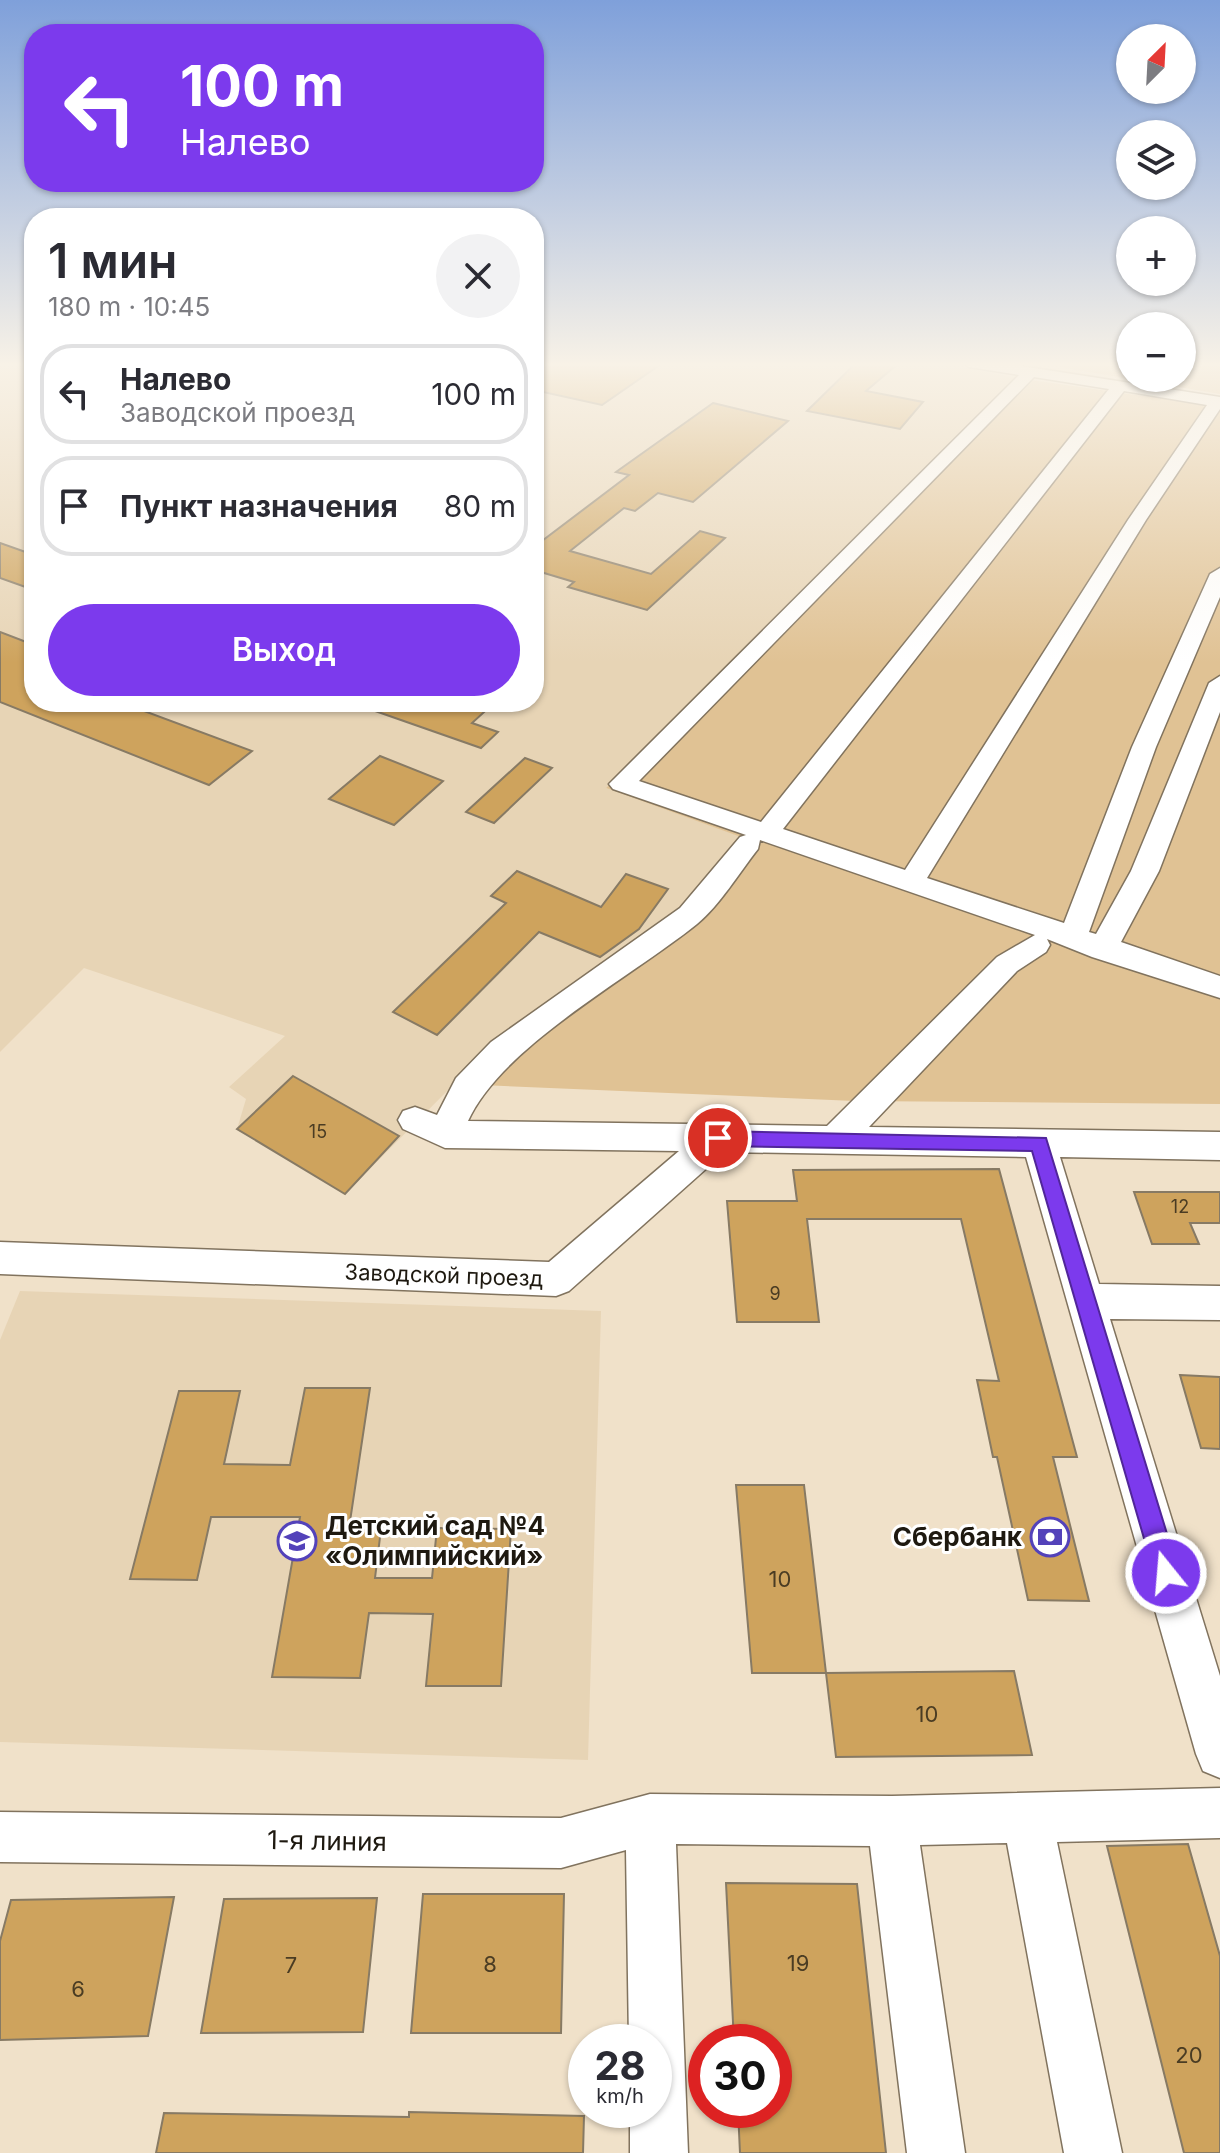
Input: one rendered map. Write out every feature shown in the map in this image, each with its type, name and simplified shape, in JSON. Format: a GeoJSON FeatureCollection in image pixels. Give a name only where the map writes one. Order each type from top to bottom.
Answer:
{"type":"FeatureCollection","features":[{"type":"Feature","properties":{"kind":"street"},"geometry":{"type":"LineString","coordinates":[[924,462],[622,784],[758,838],[911,882],[1102,950],[1220,987]]}},
{"type":"Feature","properties":{"kind":"street"},"geometry":{"type":"LineString","coordinates":[[1059,462],[758,838],[690,915],[502,1051],[430,1127],[718,1138],[1220,1146]]}},
{"type":"Feature","properties":{"kind":"street"},"geometry":{"type":"LineString","coordinates":[[911,882],[1137,520],[1177,462]]}},
{"type":"Feature","properties":{"kind":"street"},"geometry":{"type":"LineString","coordinates":[[1072,939],[1144,747],[1220,574]]}},
{"type":"Feature","properties":{"kind":"street"},"geometry":{"type":"LineString","coordinates":[[1102,950],[1145,871],[1220,683]]}},
{"type":"Feature","properties":{"kind":"street"},"geometry":{"type":"LineString","coordinates":[[835,1140],[1007,964],[1036,945]]}},
{"type":"Feature","properties":{"kind":"street","name":"Заводской проезд"},"geometry":{"type":"LineString","coordinates":[[0,1258],[556,1279],[718,1138]]}},
{"type":"Feature","properties":{"kind":"street"},"geometry":{"type":"LineString","coordinates":[[1039,1144],[1220,1754]]}},
{"type":"Feature","properties":{"kind":"street"},"geometry":{"type":"LineString","coordinates":[[1085,1301],[1220,1303]]}},
{"type":"Feature","properties":{"kind":"street","name":"1-я линия"},"geometry":{"type":"LineString","coordinates":[[0,1837],[561,1843],[650,1819],[892,1821],[1220,1813]]}},
{"type":"Feature","properties":{"kind":"street"},"geometry":{"type":"LineString","coordinates":[[1027,1817],[1093,2153]]}},
{"type":"Feature","properties":{"kind":"street"},"geometry":{"type":"LineString","coordinates":[[650,1819],[659,2153]]}},
{"type":"Feature","properties":{"kind":"street"},"geometry":{"type":"LineString","coordinates":[[892,1821],[936,2153]]}},
{"type":"Feature","properties":{"kind":"shaded area"},"geometry":{"type":"Polygon","coordinates":[[[0,462],[24,462],[24,712],[544,712],[544,462],[932,462],[606,788],[742,837],[690,903],[460,1078],[345,1194],[237,1129],[246,1099],[229,1087],[285,1036],[84,968],[0,1052],[0,462]]]}},
{"type":"Feature","properties":{"kind":"shaded area"},"geometry":{"type":"Polygon","coordinates":[[[932,462],[1220,462],[1220,1104],[855,1101],[481,1085],[690,903],[741,837],[606,788],[932,462]]]}},
{"type":"Feature","properties":{"kind":"shaded area","name":"Детский сад №4 «Олимпийский»"},"geometry":{"type":"Polygon","coordinates":[[[20,1291],[601,1311],[588,1760],[0,1742],[0,1340],[20,1291]]]}},
{"type":"Feature","properties":{"kind":"building"},"geometry":{"type":"Polygon","coordinates":[[[629,462],[739,462],[693,502],[658,493],[635,511],[624,508],[570,551],[651,574],[700,531],[725,538],[647,610],[568,587],[574,582],[544,573],[544,539],[629,475],[616,472],[629,462]]]}},
{"type":"Feature","properties":{"kind":"building"},"geometry":{"type":"Polygon","coordinates":[[[0,543],[24,551],[24,586],[0,578],[0,543]]]}},
{"type":"Feature","properties":{"kind":"building"},"geometry":{"type":"Polygon","coordinates":[[[0,632],[24,641],[24,712],[0,702],[0,632]]]}},
{"type":"Feature","properties":{"kind":"building"},"geometry":{"type":"Polygon","coordinates":[[[25,712],[147,712],[252,751],[209,785],[25,712]]]}},
{"type":"Feature","properties":{"kind":"building"},"geometry":{"type":"Polygon","coordinates":[[[378,712],[484,712],[472,723],[498,732],[481,748],[378,712]]]}},
{"type":"Feature","properties":{"kind":"building"},"geometry":{"type":"Polygon","coordinates":[[[380,756],[443,781],[394,825],[329,799],[380,756]]]}},
{"type":"Feature","properties":{"kind":"building"},"geometry":{"type":"Polygon","coordinates":[[[525,758],[552,768],[494,823],[466,812],[525,758]]]}},
{"type":"Feature","properties":{"kind":"building"},"geometry":{"type":"Polygon","coordinates":[[[517,871],[601,907],[626,874],[668,889],[639,929],[600,957],[539,932],[437,1035],[393,1012],[506,903],[491,896],[517,871]]]}},
{"type":"Feature","properties":{"kind":"building"},"geometry":{"type":"Polygon","coordinates":[[[293,1076],[399,1136],[345,1194],[237,1129],[293,1076]]]}},
{"type":"Feature","properties":{"kind":"building"},"geometry":{"type":"Polygon","coordinates":[[[999,1169],[1077,1457],[1053,1457],[1089,1601],[1028,1600],[977,1380],[999,1381],[961,1219],[807,1219],[819,1322],[737,1322],[727,1201],[797,1201],[793,1170],[999,1169]]]}},
{"type":"Feature","properties":{"kind":"building"},"geometry":{"type":"Polygon","coordinates":[[[1134,1192],[1220,1192],[1220,1223],[1190,1223],[1199,1244],[1152,1244],[1134,1192]]]}},
{"type":"Feature","properties":{"kind":"building"},"geometry":{"type":"Polygon","coordinates":[[[1180,1375],[1220,1377],[1220,1449],[1201,1448],[1180,1375]]]}},
{"type":"Feature","properties":{"kind":"building","name":"Детский сад №4 «Олимпийский»"},"geometry":{"type":"Polygon","coordinates":[[[305,1388],[370,1388],[349,1528],[381,1529],[375,1578],[432,1578],[437,1528],[511,1529],[501,1686],[426,1686],[433,1614],[369,1613],[360,1678],[272,1677],[300,1517],[211,1517],[197,1580],[130,1579],[179,1391],[240,1391],[224,1464],[290,1465],[305,1388]]]}},
{"type":"Feature","properties":{"kind":"building"},"geometry":{"type":"Polygon","coordinates":[[[736,1485],[804,1485],[826,1673],[752,1673],[736,1485]]]}},
{"type":"Feature","properties":{"kind":"building"},"geometry":{"type":"Polygon","coordinates":[[[1014,1671],[1032,1755],[836,1757],[826,1673],[1014,1671]]]}},
{"type":"Feature","properties":{"kind":"building"},"geometry":{"type":"Polygon","coordinates":[[[1188,1844],[1220,1956],[1220,2153],[1184,2153],[1107,1846],[1188,1844]]]}},
{"type":"Feature","properties":{"kind":"building"},"geometry":{"type":"Polygon","coordinates":[[[726,1883],[857,1884],[886,2153],[740,2153],[739,2128],[792,2128],[792,2024],[733,2024],[726,1883]]]}},
{"type":"Feature","properties":{"kind":"building"},"geometry":{"type":"Polygon","coordinates":[[[423,1894],[564,1894],[561,2033],[411,2033],[423,1894]]]}},
{"type":"Feature","properties":{"kind":"building"},"geometry":{"type":"Polygon","coordinates":[[[174,1897],[148,2036],[0,2040],[0,1941],[11,1900],[174,1897]]]}},
{"type":"Feature","properties":{"kind":"building"},"geometry":{"type":"Polygon","coordinates":[[[377,1898],[363,2032],[201,2033],[224,1899],[377,1898]]]}},
{"type":"Feature","properties":{"kind":"building"},"geometry":{"type":"Polygon","coordinates":[[[409,2112],[568,2116],[568,2128],[584,2128],[583,2153],[156,2153],[164,2113],[409,2117],[409,2112]]]}},
{"type":"Feature","properties":{"kind":"place","name":"Сбербанк"},"geometry":{"type":"Point","coordinates":[1050,1537]}},
{"type":"Feature","properties":{"kind":"place","name":"Детский сад №4 «Олимпийский»"},"geometry":{"type":"Point","coordinates":[297,1541]}},
{"type":"Feature","properties":{"kind":"route"},"geometry":{"type":"LineString","coordinates":[[718,1138],[1039,1144],[1166,1573]]}}]}
